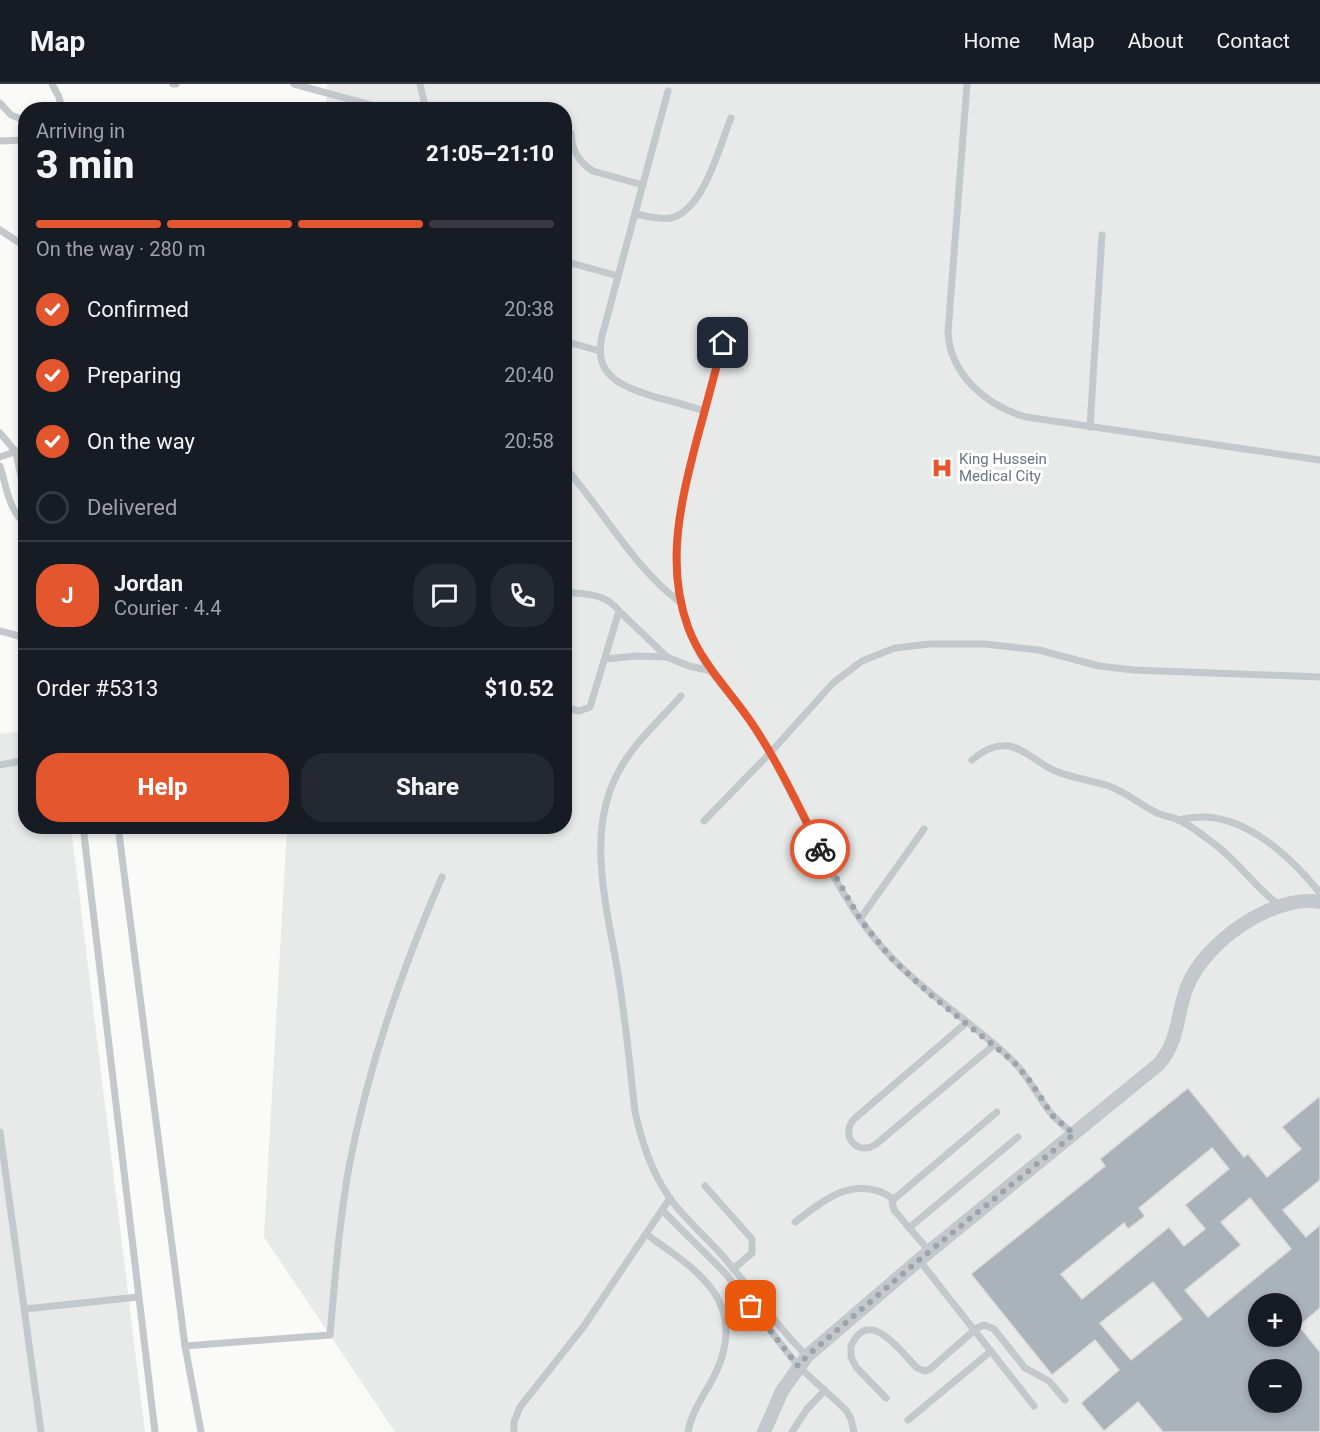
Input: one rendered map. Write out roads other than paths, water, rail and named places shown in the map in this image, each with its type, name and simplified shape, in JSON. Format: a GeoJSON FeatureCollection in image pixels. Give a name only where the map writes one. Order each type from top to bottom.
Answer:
{"type":"FeatureCollection","features":[{"type":"Feature","properties":{"kind":"street"},"geometry":{"type":"LineString","coordinates":[[764,1432],[774,1405],[802,1361],[924,1256],[1150,1071],[1166,1055],[1176,1035],[1187,988],[1206,956],[1251,919],[1279,905],[1303,901],[1320,902]]}},
{"type":"Feature","properties":{"kind":"lane"},"geometry":{"type":"LineString","coordinates":[[52,84],[60,102]]}},
{"type":"Feature","properties":{"kind":"lane"},"geometry":{"type":"LineString","coordinates":[[294,84],[360,102]]}},
{"type":"Feature","properties":{"kind":"lane"},"geometry":{"type":"LineString","coordinates":[[420,84],[424,102]]}},
{"type":"Feature","properties":{"kind":"lane"},"geometry":{"type":"LineString","coordinates":[[967,84],[948,332],[951,352],[965,378],[1003,409],[1026,417],[1320,460]]}},
{"type":"Feature","properties":{"kind":"lane"},"geometry":{"type":"LineString","coordinates":[[668,91],[602,336],[600,351],[607,372],[621,385],[705,411]]}},
{"type":"Feature","properties":{"kind":"lane"},"geometry":{"type":"LineString","coordinates":[[0,103],[18,117]]}},
{"type":"Feature","properties":{"kind":"lane"},"geometry":{"type":"LineString","coordinates":[[635,214],[662,219],[682,214],[691,207],[703,189],[731,118]]}},
{"type":"Feature","properties":{"kind":"lane"},"geometry":{"type":"LineString","coordinates":[[0,141],[18,140]]}},
{"type":"Feature","properties":{"kind":"lane"},"geometry":{"type":"LineString","coordinates":[[572,140],[573,148],[581,162],[593,171],[643,185]]}},
{"type":"Feature","properties":{"kind":"lane"},"geometry":{"type":"LineString","coordinates":[[0,230],[18,242]]}},
{"type":"Feature","properties":{"kind":"lane"},"geometry":{"type":"LineString","coordinates":[[1090,427],[1102,235]]}},
{"type":"Feature","properties":{"kind":"lane"},"geometry":{"type":"LineString","coordinates":[[572,263],[618,276]]}},
{"type":"Feature","properties":{"kind":"lane"},"geometry":{"type":"LineString","coordinates":[[729,320],[687,478],[678,524],[677,572],[681,603],[693,640],[711,671],[744,712],[770,753],[834,874],[860,919],[874,938],[911,978],[994,1045],[1022,1071],[1053,1116],[1074,1134]]}},
{"type":"Feature","properties":{"kind":"lane"},"geometry":{"type":"LineString","coordinates":[[572,343],[600,351]]}},
{"type":"Feature","properties":{"kind":"lane"},"geometry":{"type":"LineString","coordinates":[[0,433],[16,452],[18,462]]}},
{"type":"Feature","properties":{"kind":"lane"},"geometry":{"type":"LineString","coordinates":[[0,458],[16,452]]}},
{"type":"Feature","properties":{"kind":"lane"},"geometry":{"type":"LineString","coordinates":[[0,466],[18,518]]}},
{"type":"Feature","properties":{"kind":"lane"},"geometry":{"type":"LineString","coordinates":[[572,476],[643,568],[681,603]]}},
{"type":"Feature","properties":{"kind":"lane"},"geometry":{"type":"LineString","coordinates":[[572,593],[601,597],[612,603],[667,657],[688,666],[711,671]]}},
{"type":"Feature","properties":{"kind":"lane"},"geometry":{"type":"LineString","coordinates":[[572,709],[579,711],[590,707],[619,611]]}},
{"type":"Feature","properties":{"kind":"lane"},"geometry":{"type":"LineString","coordinates":[[0,631],[18,636]]}},
{"type":"Feature","properties":{"kind":"lane"},"geometry":{"type":"LineString","coordinates":[[704,821],[770,753],[827,689],[847,671],[878,653],[912,644],[957,643],[1012,646],[1039,650],[1099,666],[1134,670],[1320,677]]}},
{"type":"Feature","properties":{"kind":"lane"},"geometry":{"type":"LineString","coordinates":[[606,659],[636,656],[667,657]]}},
{"type":"Feature","properties":{"kind":"lane"},"geometry":{"type":"LineString","coordinates":[[681,696],[619,770],[607,805],[601,849],[602,874],[619,982],[635,1112],[639,1131],[652,1166],[670,1198],[733,1269],[779,1327],[802,1361]]}},
{"type":"Feature","properties":{"kind":"lane"},"geometry":{"type":"LineString","coordinates":[[972,760],[993,747],[1017,748],[1053,770],[1112,788],[1155,812],[1178,820],[1211,841],[1225,852],[1260,890],[1279,905]]}},
{"type":"Feature","properties":{"kind":"lane"},"geometry":{"type":"LineString","coordinates":[[0,767],[18,762]]}},
{"type":"Feature","properties":{"kind":"lane"},"geometry":{"type":"LineString","coordinates":[[1178,820],[1198,817],[1219,818],[1245,828],[1282,855],[1320,894]]}},
{"type":"Feature","properties":{"kind":"lane"},"geometry":{"type":"LineString","coordinates":[[860,919],[924,829]]}},
{"type":"Feature","properties":{"kind":"lane"},"geometry":{"type":"LineString","coordinates":[[84,834],[155,1432]]}},
{"type":"Feature","properties":{"kind":"lane"},"geometry":{"type":"LineString","coordinates":[[119,834],[185,1346],[201,1432]]}},
{"type":"Feature","properties":{"kind":"lane"},"geometry":{"type":"LineString","coordinates":[[185,1346],[330,1335],[344,1202],[358,1123],[395,994],[442,877]]}},
{"type":"Feature","properties":{"kind":"lane"},"geometry":{"type":"LineString","coordinates":[[966,1023],[854,1119],[848,1133],[852,1142],[866,1149],[875,1145],[994,1045]]}},
{"type":"Feature","properties":{"kind":"lane"},"geometry":{"type":"LineString","coordinates":[[998,1112],[892,1202],[894,1210],[909,1228],[924,1256],[975,1330],[1034,1406]]}},
{"type":"Feature","properties":{"kind":"lane"},"geometry":{"type":"LineString","coordinates":[[0,1132],[41,1432]]}},
{"type":"Feature","properties":{"kind":"lane"},"geometry":{"type":"LineString","coordinates":[[909,1228],[1018,1137]]}},
{"type":"Feature","properties":{"kind":"lane"},"geometry":{"type":"LineString","coordinates":[[705,1186],[752,1239],[752,1253],[733,1269]]}},
{"type":"Feature","properties":{"kind":"lane"},"geometry":{"type":"LineString","coordinates":[[795,1222],[829,1197],[847,1190],[871,1189],[894,1199]]}},
{"type":"Feature","properties":{"kind":"lane"},"geometry":{"type":"LineString","coordinates":[[514,1432],[514,1422],[519,1407],[584,1326],[670,1198]]}},
{"type":"Feature","properties":{"kind":"lane"},"geometry":{"type":"LineString","coordinates":[[662,1210],[726,1274],[825,1390],[846,1410],[854,1432]]}},
{"type":"Feature","properties":{"kind":"lane"},"geometry":{"type":"LineString","coordinates":[[646,1234],[689,1265],[706,1281],[719,1299],[725,1319],[725,1340],[721,1360],[697,1404],[688,1432]]}},
{"type":"Feature","properties":{"kind":"lane"},"geometry":{"type":"LineString","coordinates":[[25,1309],[138,1297]]}},
{"type":"Feature","properties":{"kind":"lane"},"geometry":{"type":"LineString","coordinates":[[886,1398],[853,1362],[851,1346],[861,1334],[872,1330],[882,1333],[917,1368],[925,1371],[984,1325],[991,1327],[1025,1368],[1049,1381],[1065,1400]]}},
{"type":"Feature","properties":{"kind":"lane"},"geometry":{"type":"LineString","coordinates":[[908,1420],[991,1351]]}},
{"type":"Feature","properties":{"kind":"lane"},"geometry":{"type":"LineString","coordinates":[[792,1432],[807,1408],[825,1390]]}},
{"type":"Feature","properties":{"kind":"place","name":"King Hussein Medical City"},"geometry":{"type":"Point","coordinates":[942,468]}}]}
